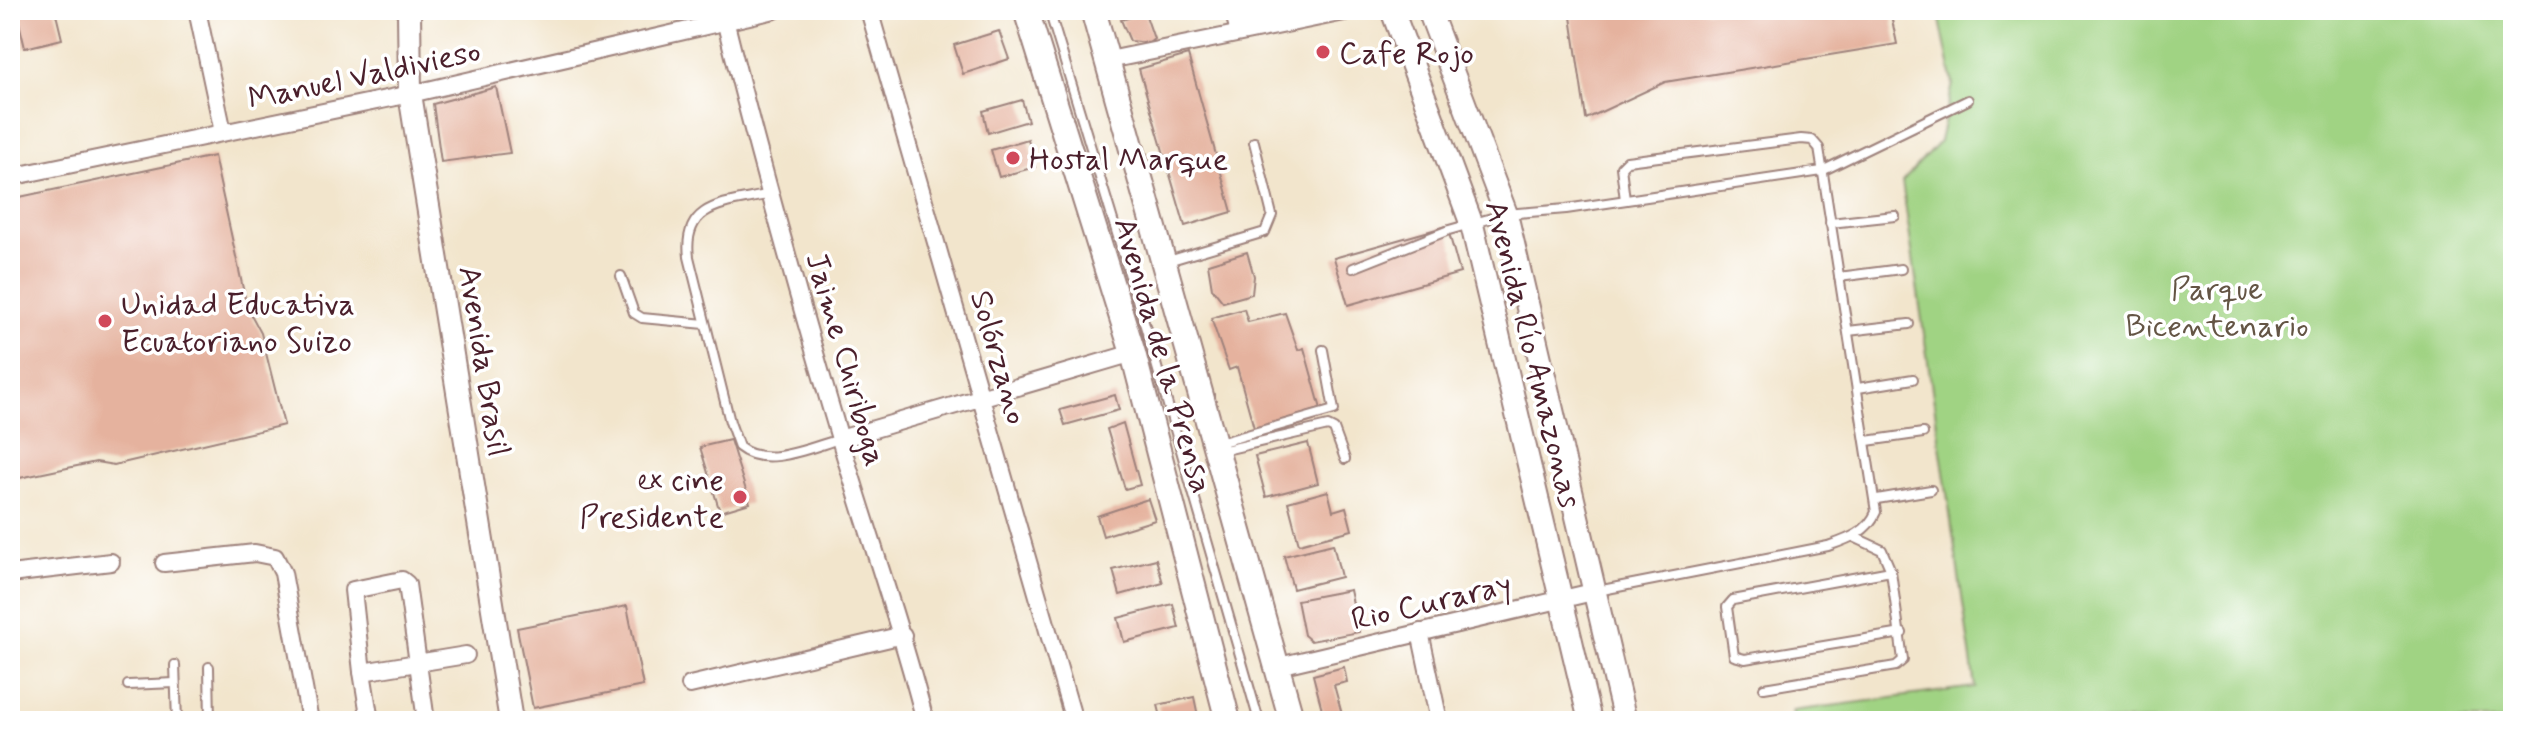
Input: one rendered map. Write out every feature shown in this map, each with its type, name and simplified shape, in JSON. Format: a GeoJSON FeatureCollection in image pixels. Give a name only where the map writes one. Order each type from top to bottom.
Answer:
{"type":"FeatureCollection","features":[{"type":"Feature","properties":{"kind":"main road","name":"Avenida Brasil"},"geometry":{"type":"LineString","coordinates":[[409,10],[410,94],[511,721]]}},
{"type":"Feature","properties":{"kind":"main road","name":"Avenida de la Prensa"},"geometry":{"type":"LineString","coordinates":[[1026,10],[1133,353],[1228,721]]}},
{"type":"Feature","properties":{"kind":"main road","name":"Avenida de la Prensa"},"geometry":{"type":"LineString","coordinates":[[1093,10],[1292,721]]}},
{"type":"Feature","properties":{"kind":"main road","name":"Avenida Río Amazonas"},"geometry":{"type":"LineString","coordinates":[[1392,10],[1472,225],[1590,721]]}},
{"type":"Feature","properties":{"kind":"main road","name":"Avenida Río Amazonas"},"geometry":{"type":"LineString","coordinates":[[1429,10],[1506,214],[1597,591],[1625,721]]}},
{"type":"Feature","properties":{"kind":"street"},"geometry":{"type":"LineString","coordinates":[[197,10],[223,132]]}},
{"type":"Feature","properties":{"kind":"street","name":"Manuel Valdivieso"},"geometry":{"type":"LineString","coordinates":[[10,177],[410,94],[724,15],[775,10]]}},
{"type":"Feature","properties":{"kind":"street","name":"Solórzano"},"geometry":{"type":"LineString","coordinates":[[869,10],[1074,721]]}},
{"type":"Feature","properties":{"kind":"street"},"geometry":{"type":"LineString","coordinates":[[1233,10],[1239,32]]}},
{"type":"Feature","properties":{"kind":"street"},"geometry":{"type":"LineString","coordinates":[[1109,60],[1354,10]]}},
{"type":"Feature","properties":{"kind":"street","name":"Jaime Chiriboga"},"geometry":{"type":"LineString","coordinates":[[724,15],[770,194],[840,439],[903,635],[925,721]]}},
{"type":"Feature","properties":{"kind":"street"},"geometry":{"type":"LineString","coordinates":[[840,439],[1133,353]]}},
{"type":"Feature","properties":{"kind":"street"},"geometry":{"type":"LineString","coordinates":[[164,563],[255,553],[275,557],[283,573],[310,721]]}},
{"type":"Feature","properties":{"kind":"street"},"geometry":{"type":"LineString","coordinates":[[10,574],[111,562]]}},
{"type":"Feature","properties":{"kind":"street"},"geometry":{"type":"LineString","coordinates":[[370,721],[351,595],[358,586],[405,582],[426,721]]}},
{"type":"Feature","properties":{"kind":"street","name":"Rio Curaray"},"geometry":{"type":"LineString","coordinates":[[1279,666],[1597,591]]}},
{"type":"Feature","properties":{"kind":"street"},"geometry":{"type":"LineString","coordinates":[[1420,632],[1439,721]]}},
{"type":"Feature","properties":{"kind":"street"},"geometry":{"type":"LineString","coordinates":[[690,685],[903,635]]}},
{"type":"Feature","properties":{"kind":"street"},"geometry":{"type":"LineString","coordinates":[[362,672],[466,655]]}},
{"type":"Feature","properties":{"kind":"lane"},"geometry":{"type":"LineString","coordinates":[[1049,10],[1151,343],[1259,721]]}},
{"type":"Feature","properties":{"kind":"lane"},"geometry":{"type":"LineString","coordinates":[[1353,268],[1506,214],[1822,171],[1968,100]]}},
{"type":"Feature","properties":{"kind":"lane"},"geometry":{"type":"LineString","coordinates":[[1597,591],[1828,546],[1854,537],[1871,524],[1877,499],[1819,148],[1812,140],[1801,139],[1627,161],[1621,167],[1625,200]]}},
{"type":"Feature","properties":{"kind":"lane"},"geometry":{"type":"LineString","coordinates":[[1163,262],[1265,232],[1272,215],[1254,142]]}},
{"type":"Feature","properties":{"kind":"lane"},"geometry":{"type":"LineString","coordinates":[[770,194],[710,208],[691,226],[689,257],[739,447],[747,453],[766,456],[840,439]]}},
{"type":"Feature","properties":{"kind":"lane"},"geometry":{"type":"LineString","coordinates":[[1830,223],[1895,216]]}},
{"type":"Feature","properties":{"kind":"lane"},"geometry":{"type":"LineString","coordinates":[[1839,277],[1901,269]]}},
{"type":"Feature","properties":{"kind":"lane"},"geometry":{"type":"LineString","coordinates":[[621,276],[634,313],[642,318],[705,324]]}},
{"type":"Feature","properties":{"kind":"lane"},"geometry":{"type":"LineString","coordinates":[[1848,331],[1909,324]]}},
{"type":"Feature","properties":{"kind":"lane"},"geometry":{"type":"LineString","coordinates":[[1215,448],[1334,410],[1323,350]]}},
{"type":"Feature","properties":{"kind":"lane"},"geometry":{"type":"LineString","coordinates":[[1858,388],[1913,379]]}},
{"type":"Feature","properties":{"kind":"lane"},"geometry":{"type":"LineString","coordinates":[[1215,448],[1328,426],[1334,429],[1345,459]]}},
{"type":"Feature","properties":{"kind":"lane"},"geometry":{"type":"LineString","coordinates":[[1867,441],[1923,433]]}},
{"type":"Feature","properties":{"kind":"lane"},"geometry":{"type":"LineString","coordinates":[[1877,499],[1931,490]]}},
{"type":"Feature","properties":{"kind":"lane"},"geometry":{"type":"LineString","coordinates":[[1764,688],[1896,666],[1903,660],[1905,652],[1891,571],[1882,550],[1854,537]]}},
{"type":"Feature","properties":{"kind":"lane"},"geometry":{"type":"LineString","coordinates":[[1891,571],[1733,600],[1727,607],[1729,636],[1734,656],[1745,659],[1902,633]]}},
{"type":"Feature","properties":{"kind":"lane"},"geometry":{"type":"LineString","coordinates":[[175,665],[177,721]]}},
{"type":"Feature","properties":{"kind":"lane"},"geometry":{"type":"LineString","coordinates":[[209,667],[210,721]]}},
{"type":"Feature","properties":{"kind":"lane"},"geometry":{"type":"LineString","coordinates":[[128,685],[175,683]]}},
{"type":"Feature","properties":{"kind":"green space","name":"Parque Bicentenario"},"geometry":{"type":"Polygon","coordinates":[[[1938,10],[2513,10],[2513,721],[1794,721],[1792,711],[1975,687],[1902,182],[1940,141],[1953,84],[1938,10]]]}},
{"type":"Feature","properties":{"kind":"building"},"geometry":{"type":"Polygon","coordinates":[[[16,10],[55,10],[62,39],[25,48],[16,10]]]}},
{"type":"Feature","properties":{"kind":"building"},"geometry":{"type":"Polygon","coordinates":[[[1570,10],[1890,10],[1897,44],[1665,82],[1586,119],[1570,10]]]}},
{"type":"Feature","properties":{"kind":"building"},"geometry":{"type":"Polygon","coordinates":[[[1145,13],[1154,39],[1149,43],[1130,41],[1121,20],[1145,13]]]}},
{"type":"Feature","properties":{"kind":"building"},"geometry":{"type":"Polygon","coordinates":[[[999,31],[1009,59],[963,74],[954,45],[999,31]]]}},
{"type":"Feature","properties":{"kind":"building"},"geometry":{"type":"Polygon","coordinates":[[[1188,55],[1232,212],[1185,226],[1139,69],[1188,55]]]}},
{"type":"Feature","properties":{"kind":"building"},"geometry":{"type":"Polygon","coordinates":[[[496,87],[510,153],[441,162],[433,104],[496,87]]]}},
{"type":"Feature","properties":{"kind":"building"},"geometry":{"type":"Polygon","coordinates":[[[1022,100],[1028,121],[988,133],[983,111],[1022,100]]]}},
{"type":"Feature","properties":{"kind":"building","name":"Hostal Marque"},"geometry":{"type":"Polygon","coordinates":[[[1028,139],[1035,167],[999,177],[991,150],[1028,139]]]}},
{"type":"Feature","properties":{"kind":"building","name":"Unidad Educativa Ecuatoriano Suizo"},"geometry":{"type":"Polygon","coordinates":[[[214,156],[247,307],[261,333],[284,425],[114,465],[96,462],[10,480],[10,199],[214,156]]]}},
{"type":"Feature","properties":{"kind":"building"},"geometry":{"type":"Polygon","coordinates":[[[1447,226],[1460,273],[1348,305],[1334,258],[1447,226]]]}},
{"type":"Feature","properties":{"kind":"building"},"geometry":{"type":"Polygon","coordinates":[[[1247,252],[1254,276],[1252,294],[1223,302],[1212,288],[1208,264],[1247,252]]]}},
{"type":"Feature","properties":{"kind":"building"},"geometry":{"type":"Polygon","coordinates":[[[1244,309],[1248,322],[1285,313],[1298,350],[1304,348],[1321,409],[1254,428],[1237,367],[1229,370],[1211,318],[1244,309]]]}},
{"type":"Feature","properties":{"kind":"building"},"geometry":{"type":"Polygon","coordinates":[[[1115,395],[1119,410],[1065,425],[1060,410],[1115,395]]]}},
{"type":"Feature","properties":{"kind":"building"},"geometry":{"type":"Polygon","coordinates":[[[1123,423],[1140,485],[1125,489],[1107,429],[1123,423]]]}},
{"type":"Feature","properties":{"kind":"building"},"geometry":{"type":"Polygon","coordinates":[[[730,440],[750,503],[720,512],[700,447],[730,440]]]}},
{"type":"Feature","properties":{"kind":"building"},"geometry":{"type":"Polygon","coordinates":[[[1308,443],[1318,483],[1266,497],[1255,456],[1308,443]]]}},
{"type":"Feature","properties":{"kind":"building"},"geometry":{"type":"Polygon","coordinates":[[[1328,491],[1333,511],[1346,507],[1352,530],[1299,544],[1288,502],[1328,491]]]}},
{"type":"Feature","properties":{"kind":"building"},"geometry":{"type":"Polygon","coordinates":[[[1148,499],[1155,520],[1103,536],[1097,516],[1148,499]]]}},
{"type":"Feature","properties":{"kind":"building"},"geometry":{"type":"Polygon","coordinates":[[[1333,544],[1341,577],[1293,589],[1284,556],[1333,544]]]}},
{"type":"Feature","properties":{"kind":"building"},"geometry":{"type":"Polygon","coordinates":[[[1156,559],[1163,583],[1120,595],[1113,570],[1156,559]]]}},
{"type":"Feature","properties":{"kind":"building"},"geometry":{"type":"Polygon","coordinates":[[[1350,590],[1359,632],[1311,641],[1304,635],[1297,600],[1350,590]]]}},
{"type":"Feature","properties":{"kind":"building"},"geometry":{"type":"Polygon","coordinates":[[[1173,604],[1179,628],[1124,642],[1118,618],[1173,604]]]}},
{"type":"Feature","properties":{"kind":"building"},"geometry":{"type":"Polygon","coordinates":[[[627,606],[643,686],[533,708],[517,628],[627,606]]]}},
{"type":"Feature","properties":{"kind":"building"},"geometry":{"type":"Polygon","coordinates":[[[1344,667],[1347,682],[1334,685],[1343,718],[1325,721],[1313,675],[1344,667]]]}},
{"type":"Feature","properties":{"kind":"building"},"geometry":{"type":"Polygon","coordinates":[[[1194,697],[1199,721],[1162,721],[1158,705],[1194,697]]]}},
{"type":"Feature","properties":{"kind":"place","name":"Cafe Rojo"},"geometry":{"type":"Point","coordinates":[1323,52]}},
{"type":"Feature","properties":{"kind":"place","name":"Hostal Marque"},"geometry":{"type":"Point","coordinates":[1013,158]}},
{"type":"Feature","properties":{"kind":"place","name":"Unidad Educativa Ecuatoriano Suizo"},"geometry":{"type":"Point","coordinates":[105,321]}},
{"type":"Feature","properties":{"kind":"place","name":"ex cine Presidente"},"geometry":{"type":"Point","coordinates":[740,497]}}]}
